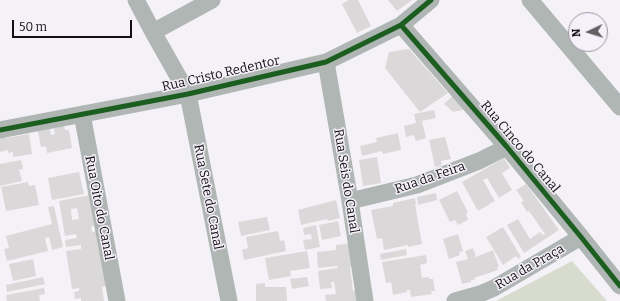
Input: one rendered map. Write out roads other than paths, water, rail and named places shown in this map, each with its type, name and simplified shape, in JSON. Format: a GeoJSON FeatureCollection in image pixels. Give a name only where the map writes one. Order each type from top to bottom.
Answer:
{"type":"FeatureCollection","features":[{"type":"Feature","properties":{"kind":"street","name":"Rua Sete do Canal"},"geometry":{"type":"LineString","coordinates":[[136,0],[188,94],[229,301]]}},
{"type":"Feature","properties":{"kind":"street"},"geometry":{"type":"LineString","coordinates":[[153,32],[212,0]]}},
{"type":"Feature","properties":{"kind":"street","name":"Rua Cristo Redentor"},"geometry":{"type":"LineString","coordinates":[[0,130],[188,94],[326,62],[401,25],[431,0]]}},
{"type":"Feature","properties":{"kind":"street"},"geometry":{"type":"LineString","coordinates":[[530,0],[620,108]]}},
{"type":"Feature","properties":{"kind":"street","name":"Rua Cinco do Canal"},"geometry":{"type":"LineString","coordinates":[[401,25],[506,147],[620,286]]}},
{"type":"Feature","properties":{"kind":"street","name":"Rua Seis do Canal"},"geometry":{"type":"LineString","coordinates":[[326,62],[350,201],[365,301]]}},
{"type":"Feature","properties":{"kind":"street","name":"Rua Oito do Canal"},"geometry":{"type":"LineString","coordinates":[[82,114],[117,301]]}},
{"type":"Feature","properties":{"kind":"street","name":"Rua da Feira"},"geometry":{"type":"LineString","coordinates":[[350,201],[417,185],[479,162],[506,147]]}},
{"type":"Feature","properties":{"kind":"street","name":"Rua da Praça"},"geometry":{"type":"LineString","coordinates":[[455,301],[480,294],[494,288],[581,237]]}}]}
